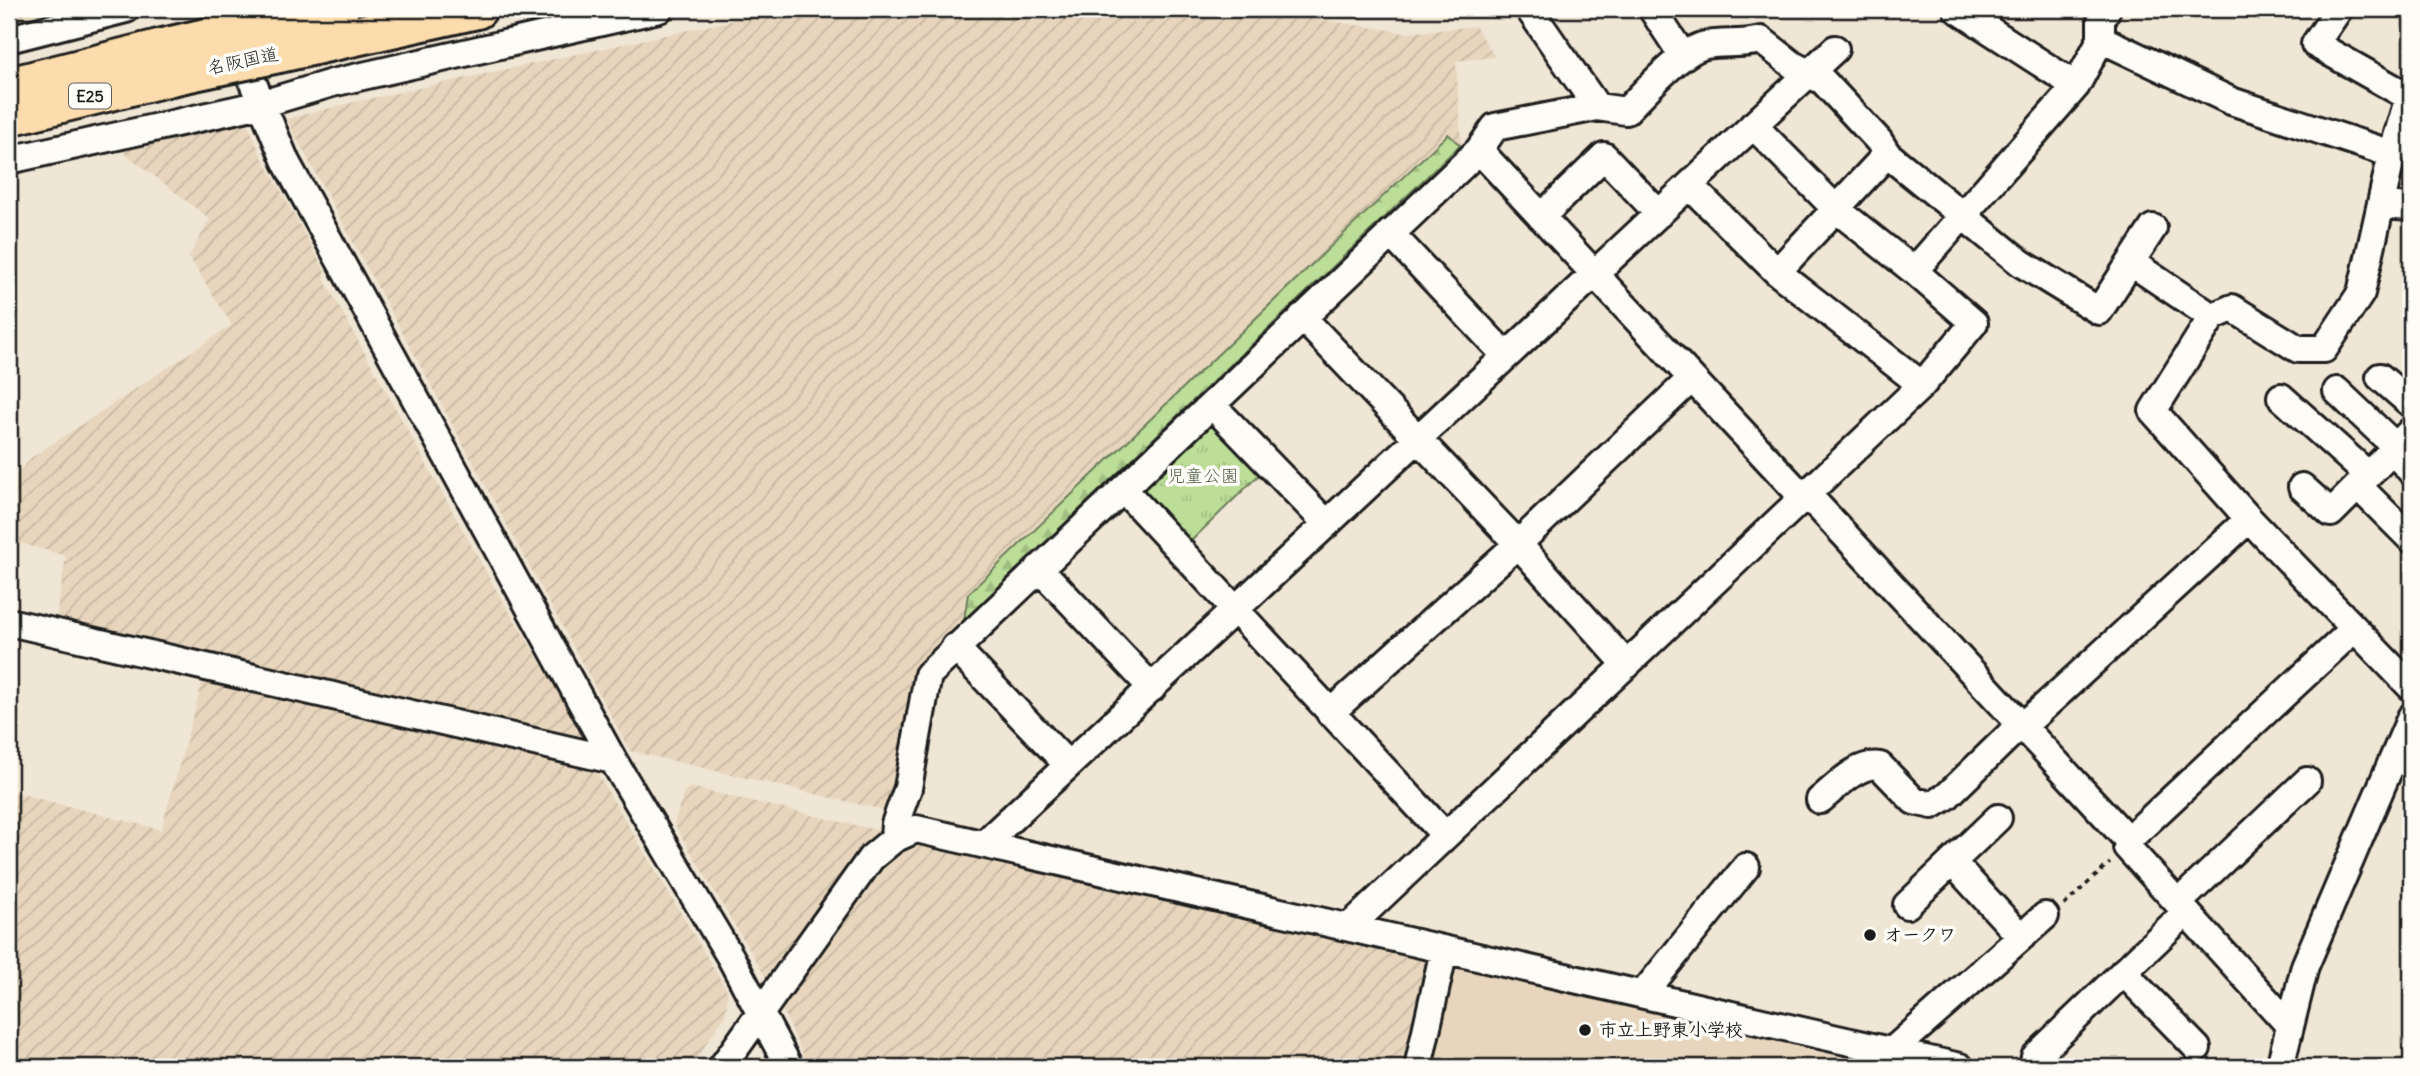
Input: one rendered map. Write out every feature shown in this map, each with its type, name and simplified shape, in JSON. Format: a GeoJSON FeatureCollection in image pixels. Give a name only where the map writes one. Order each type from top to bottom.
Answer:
{"type":"FeatureCollection","features":[{"type":"Feature","properties":{"kind":"highway","name":"名阪国道"},"geometry":{"type":"LineString","coordinates":[[272,39],[339,9]]}},
{"type":"Feature","properties":{"kind":"highway","name":"名阪国道"},"geometry":{"type":"LineString","coordinates":[[9,87],[165,63],[272,39],[477,9]]}},
{"type":"Feature","properties":{"kind":"highway","name":"名阪国道"},"geometry":{"type":"LineString","coordinates":[[9,116],[165,63]]}},
{"type":"Feature","properties":{"kind":"street"},"geometry":{"type":"LineString","coordinates":[[9,39],[126,9]]}},
{"type":"Feature","properties":{"kind":"street"},"geometry":{"type":"LineString","coordinates":[[222,9],[286,162],[614,760],[762,1014],[789,1067]]}},
{"type":"Feature","properties":{"kind":"street"},"geometry":{"type":"LineString","coordinates":[[9,160],[262,104],[332,83],[659,9]]}},
{"type":"Feature","properties":{"kind":"street"},"geometry":{"type":"LineString","coordinates":[[1529,9],[1597,107]]}},
{"type":"Feature","properties":{"kind":"street"},"geometry":{"type":"LineString","coordinates":[[1652,9],[1683,55]]}},
{"type":"Feature","properties":{"kind":"street"},"geometry":{"type":"LineString","coordinates":[[1957,9],[2076,86]]}},
{"type":"Feature","properties":{"kind":"street"},"geometry":{"type":"LineString","coordinates":[[2339,9],[2315,44],[2409,97],[2392,154],[2361,293],[2324,349],[2298,349],[2232,308],[2212,317],[2153,411],[2249,519],[2411,687]]}},
{"type":"Feature","properties":{"kind":"street"},"geometry":{"type":"LineString","coordinates":[[1914,271],[2076,86],[2098,19],[2231,102],[2392,154]]}},
{"type":"Feature","properties":{"kind":"street"},"geometry":{"type":"LineString","coordinates":[[1960,1067],[985,843],[905,834],[895,824],[908,788],[928,675],[1479,150],[1495,127],[1597,107],[1626,111],[1683,55],[1705,45],[1743,44],[1760,40],[1793,65],[1809,71],[1823,81],[1879,141],[1886,154],[2021,263],[2099,311],[2153,228]]}},
{"type":"Feature","properties":{"kind":"street"},"geometry":{"type":"LineString","coordinates":[[985,843],[1835,49]]}},
{"type":"Feature","properties":{"kind":"street"},"geometry":{"type":"LineString","coordinates":[[1349,927],[1922,386],[1974,323],[1836,209],[1753,125]]}},
{"type":"Feature","properties":{"kind":"street"},"geometry":{"type":"LineString","coordinates":[[1479,150],[1691,379],[1805,496],[1818,506],[2021,726],[2181,908],[2289,1025]]}},
{"type":"Feature","properties":{"kind":"street"},"geometry":{"type":"LineString","coordinates":[[1777,272],[1886,154]]}},
{"type":"Feature","properties":{"kind":"street"},"geometry":{"type":"LineString","coordinates":[[1541,217],[1604,156],[1659,214]]}},
{"type":"Feature","properties":{"kind":"street"},"geometry":{"type":"LineString","coordinates":[[1690,186],[1777,272],[1922,386]]}},
{"type":"Feature","properties":{"kind":"street"},"geometry":{"type":"LineString","coordinates":[[2382,205],[2411,207]]}},
{"type":"Feature","properties":{"kind":"street"},"geometry":{"type":"LineString","coordinates":[[1390,233],[1506,356]]}},
{"type":"Feature","properties":{"kind":"street"},"geometry":{"type":"LineString","coordinates":[[2132,263],[2212,317]]}},
{"type":"Feature","properties":{"kind":"street"},"geometry":{"type":"LineString","coordinates":[[1302,317],[1518,544],[1627,665]]}},
{"type":"Feature","properties":{"kind":"street"},"geometry":{"type":"LineString","coordinates":[[2380,377],[2411,404]]}},
{"type":"Feature","properties":{"kind":"street"},"geometry":{"type":"LineString","coordinates":[[1330,713],[1518,544],[1691,379]]}},
{"type":"Feature","properties":{"kind":"street"},"geometry":{"type":"LineString","coordinates":[[2337,391],[2400,443],[2411,471]]}},
{"type":"Feature","properties":{"kind":"street"},"geometry":{"type":"LineString","coordinates":[[2281,397],[2362,480],[2411,539]]}},
{"type":"Feature","properties":{"kind":"street"},"geometry":{"type":"LineString","coordinates":[[1212,405],[1327,524]]}},
{"type":"Feature","properties":{"kind":"street"},"geometry":{"type":"LineString","coordinates":[[2302,487],[2331,513],[2400,443]]}},
{"type":"Feature","properties":{"kind":"street"},"geometry":{"type":"LineString","coordinates":[[1123,489],[1445,835]]}},
{"type":"Feature","properties":{"kind":"street"},"geometry":{"type":"LineString","coordinates":[[1820,800],[1859,770],[1874,765],[1880,766],[1914,802],[1932,805],[1947,796],[2249,519]]}},
{"type":"Feature","properties":{"kind":"street"},"geometry":{"type":"LineString","coordinates":[[1039,568],[1152,688]]}},
{"type":"Feature","properties":{"kind":"street"},"geometry":{"type":"LineString","coordinates":[[9,622],[614,760]]}},
{"type":"Feature","properties":{"kind":"street"},"geometry":{"type":"LineString","coordinates":[[2127,844],[2354,629]]}},
{"type":"Feature","properties":{"kind":"street"},"geometry":{"type":"LineString","coordinates":[[955,647],[1068,765]]}},
{"type":"Feature","properties":{"kind":"street"},"geometry":{"type":"LineString","coordinates":[[2280,1067],[2305,966],[2411,717]]}},
{"type":"Feature","properties":{"kind":"street"},"geometry":{"type":"LineString","coordinates":[[2033,1067],[2035,1057],[2123,972],[2181,908],[2307,781]]}},
{"type":"Feature","properties":{"kind":"street"},"geometry":{"type":"LineString","coordinates":[[1907,905],[1998,818]]}},
{"type":"Feature","properties":{"kind":"street"},"geometry":{"type":"LineString","coordinates":[[722,1067],[870,858],[905,834]]}},
{"type":"Feature","properties":{"kind":"street"},"geometry":{"type":"LineString","coordinates":[[1952,862],[2021,937]]}},
{"type":"Feature","properties":{"kind":"street"},"geometry":{"type":"LineString","coordinates":[[1643,994],[1746,867]]}},
{"type":"Feature","properties":{"kind":"street"},"geometry":{"type":"LineString","coordinates":[[1891,1052],[2045,916]]}},
{"type":"Feature","properties":{"kind":"street"},"geometry":{"type":"LineString","coordinates":[[1418,1067],[1444,950]]}},
{"type":"Feature","properties":{"kind":"street"},"geometry":{"type":"LineString","coordinates":[[2123,972],[2197,1048]]}},
{"type":"Feature","properties":{"kind":"path"},"geometry":{"type":"LineString","coordinates":[[2045,916],[2054,914],[2127,844]]}},
{"type":"Feature","properties":{"kind":"shaded area"},"geometry":{"type":"Polygon","coordinates":[[[9,9],[75,9],[9,25],[9,9]]]}},
{"type":"Feature","properties":{"kind":"shaded area"},"geometry":{"type":"Polygon","coordinates":[[[786,9],[1252,9],[1408,33],[1475,26],[1495,57],[1456,61],[1462,152],[922,671],[892,812],[630,751],[286,119],[786,9]]]}},
{"type":"Feature","properties":{"kind":"shaded area"},"geometry":{"type":"Polygon","coordinates":[[[246,119],[261,155],[324,269],[325,281],[495,588],[588,740],[586,745],[56,622],[66,556],[9,540],[9,484],[31,458],[232,325],[189,257],[210,219],[115,146],[246,119]]]}},
{"type":"Feature","properties":{"kind":"shaded area"},"geometry":{"type":"Polygon","coordinates":[[[205,673],[591,763],[728,992],[726,1014],[691,1067],[9,1067],[9,791],[161,830],[205,673]]]}},
{"type":"Feature","properties":{"kind":"shaded area"},"geometry":{"type":"Polygon","coordinates":[[[690,787],[1431,958],[1407,1067],[809,1067],[770,984],[674,824],[684,792],[690,787]]]}},
{"type":"Feature","properties":{"kind":"shaded area","name":"市立上野東小学校"},"geometry":{"type":"Polygon","coordinates":[[[1456,966],[1897,1067],[1428,1067],[1448,974],[1456,966]]]}},
{"type":"Feature","properties":{"kind":"green space"},"geometry":{"type":"Polygon","coordinates":[[[1448,134],[1460,145],[964,620],[968,594],[1448,134]]]}},
{"type":"Feature","properties":{"kind":"green space","name":"児童公園"},"geometry":{"type":"Polygon","coordinates":[[[1206,419],[1266,468],[1187,545],[1138,493],[1206,419]]]}},
{"type":"Feature","properties":{"kind":"place","name":"オークワ"},"geometry":{"type":"Point","coordinates":[1870,935]}},
{"type":"Feature","properties":{"kind":"place","name":"市立上野東小学校"},"geometry":{"type":"Point","coordinates":[1585,1030]}}]}
